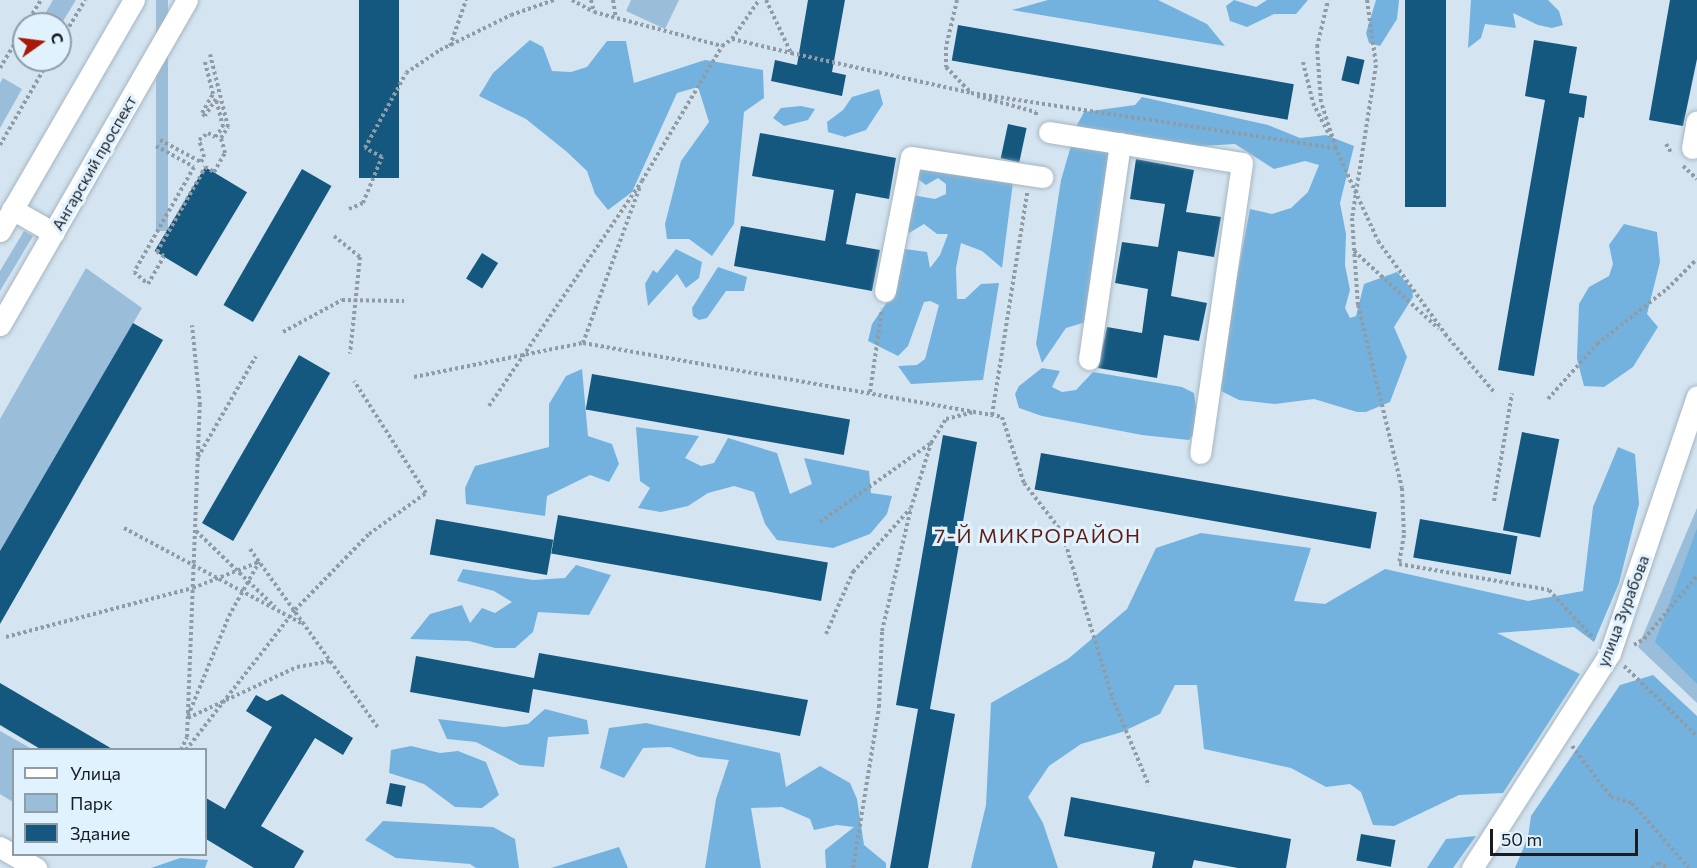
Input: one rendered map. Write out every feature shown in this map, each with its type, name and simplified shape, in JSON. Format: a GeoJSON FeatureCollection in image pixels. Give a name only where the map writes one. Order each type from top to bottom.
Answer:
{"type":"FeatureCollection","features":[{"type":"Feature","properties":{"kind":"street"},"geometry":{"type":"LineString","coordinates":[[0,231],[134,0]]}},
{"type":"Feature","properties":{"kind":"street","name":"Ангарский проспект"},"geometry":{"type":"LineString","coordinates":[[0,326],[187,0]]}},
{"type":"Feature","properties":{"kind":"street"},"geometry":{"type":"LineString","coordinates":[[1692,148],[1697,120]]}},
{"type":"Feature","properties":{"kind":"street"},"geometry":{"type":"LineString","coordinates":[[1042,127],[1120,143],[1242,163],[1200,453]]}},
{"type":"Feature","properties":{"kind":"street"},"geometry":{"type":"LineString","coordinates":[[1089,359],[1120,143]]}},
{"type":"Feature","properties":{"kind":"street"},"geometry":{"type":"LineString","coordinates":[[885,291],[911,157],[1036,176]]}},
{"type":"Feature","properties":{"kind":"street"},"geometry":{"type":"LineString","coordinates":[[12,209],[54,233]]}},
{"type":"Feature","properties":{"kind":"street","name":"улица Зурабова"},"geometry":{"type":"LineString","coordinates":[[1472,868],[1521,798],[1610,653],[1697,396]]}},
{"type":"Feature","properties":{"kind":"street"},"geometry":{"type":"LineString","coordinates":[[16,856],[36,868]]}},
{"type":"Feature","properties":{"kind":"path"},"geometry":{"type":"LineString","coordinates":[[72,22],[85,0]]}},
{"type":"Feature","properties":{"kind":"path"},"geometry":{"type":"LineString","coordinates":[[450,46],[466,0]]}},
{"type":"Feature","properties":{"kind":"path"},"geometry":{"type":"LineString","coordinates":[[349,209],[363,203],[375,175],[382,157],[365,148],[405,73],[450,46],[511,15],[554,0]]}},
{"type":"Feature","properties":{"kind":"path"},"geometry":{"type":"LineString","coordinates":[[572,0],[594,12],[722,46]]}},
{"type":"Feature","properties":{"kind":"path"},"geometry":{"type":"LineString","coordinates":[[591,0],[594,12]]}},
{"type":"Feature","properties":{"kind":"path"},"geometry":{"type":"LineString","coordinates":[[613,0],[616,18]]}},
{"type":"Feature","properties":{"kind":"path"},"geometry":{"type":"LineString","coordinates":[[489,406],[642,181],[722,46],[732,39],[759,0]]}},
{"type":"Feature","properties":{"kind":"path"},"geometry":{"type":"LineString","coordinates":[[766,0],[791,53]]}},
{"type":"Feature","properties":{"kind":"path"},"geometry":{"type":"LineString","coordinates":[[957,0],[946,47],[946,67],[971,93],[989,102],[1036,112],[1042,127]]}},
{"type":"Feature","properties":{"kind":"path"},"geometry":{"type":"LineString","coordinates":[[1328,0],[1317,47],[1321,102],[1356,200],[1378,241],[1446,335],[1494,392]]}},
{"type":"Feature","properties":{"kind":"path"},"geometry":{"type":"LineString","coordinates":[[1367,0],[1376,65],[1352,218],[1358,305],[1402,488],[1404,535],[1399,564],[1549,590],[1602,648]]}},
{"type":"Feature","properties":{"kind":"path"},"geometry":{"type":"LineString","coordinates":[[732,39],[971,93],[1336,148]]}},
{"type":"Feature","properties":{"kind":"path"},"geometry":{"type":"LineString","coordinates":[[0,68],[12,48]]}},
{"type":"Feature","properties":{"kind":"path"},"geometry":{"type":"LineString","coordinates":[[156,146],[194,167],[134,272],[148,284],[164,256],[157,252],[205,167],[214,172],[225,153],[221,138],[228,127],[210,54]]}},
{"type":"Feature","properties":{"kind":"path"},"geometry":{"type":"LineString","coordinates":[[160,140],[201,162],[204,157],[200,140],[208,133],[215,137],[223,127],[216,99],[205,116],[202,113],[213,94],[205,62]]}},
{"type":"Feature","properties":{"kind":"path"},"geometry":{"type":"LineString","coordinates":[[1303,62],[1313,103],[1336,148]]}},
{"type":"Feature","properties":{"kind":"path"},"geometry":{"type":"LineString","coordinates":[[0,145],[42,72]]}},
{"type":"Feature","properties":{"kind":"path"},"geometry":{"type":"LineString","coordinates":[[992,415],[1036,176]]}},
{"type":"Feature","properties":{"kind":"path"},"geometry":{"type":"LineString","coordinates":[[583,343],[642,181]]}},
{"type":"Feature","properties":{"kind":"path"},"geometry":{"type":"LineString","coordinates":[[334,236],[360,257],[350,353]]}},
{"type":"Feature","properties":{"kind":"path"},"geometry":{"type":"LineString","coordinates":[[1354,250],[1446,335]]}},
{"type":"Feature","properties":{"kind":"path"},"geometry":{"type":"LineString","coordinates":[[1548,399],[1597,344],[1667,289],[1697,259]]}},
{"type":"Feature","properties":{"kind":"path"},"geometry":{"type":"LineString","coordinates":[[870,392],[885,291]]}},
{"type":"Feature","properties":{"kind":"path"},"geometry":{"type":"LineString","coordinates":[[283,332],[342,300],[404,301]]}},
{"type":"Feature","properties":{"kind":"path"},"geometry":{"type":"LineString","coordinates":[[181,748],[187,718],[200,405],[192,325]]}},
{"type":"Feature","properties":{"kind":"path"},"geometry":{"type":"LineString","coordinates":[[414,377],[583,343],[1002,417],[1024,483],[1062,532],[1112,697],[1149,786]]}},
{"type":"Feature","properties":{"kind":"path"},"geometry":{"type":"LineString","coordinates":[[198,458],[256,356]]}},
{"type":"Feature","properties":{"kind":"path"},"geometry":{"type":"LineString","coordinates":[[188,748],[295,610],[369,534],[426,493],[354,381]]}},
{"type":"Feature","properties":{"kind":"path"},"geometry":{"type":"LineString","coordinates":[[1494,501],[1512,394]]}},
{"type":"Feature","properties":{"kind":"path"},"geometry":{"type":"LineString","coordinates":[[853,868],[879,707],[882,631],[911,508],[931,443],[946,419],[977,412]]}},
{"type":"Feature","properties":{"kind":"path"},"geometry":{"type":"LineString","coordinates":[[820,522],[931,443]]}},
{"type":"Feature","properties":{"kind":"path"},"geometry":{"type":"LineString","coordinates":[[826,634],[853,572],[911,508]]}},
{"type":"Feature","properties":{"kind":"path"},"geometry":{"type":"LineString","coordinates":[[124,528],[303,624]]}},
{"type":"Feature","properties":{"kind":"path"},"geometry":{"type":"LineString","coordinates":[[195,531],[279,611]]}},
{"type":"Feature","properties":{"kind":"path"},"geometry":{"type":"LineString","coordinates":[[250,549],[380,729]]}},
{"type":"Feature","properties":{"kind":"path"},"geometry":{"type":"LineString","coordinates":[[6,637],[193,588],[259,562]]}},
{"type":"Feature","properties":{"kind":"path"},"geometry":{"type":"LineString","coordinates":[[187,718],[242,591],[259,562]]}},
{"type":"Feature","properties":{"kind":"path"},"geometry":{"type":"LineString","coordinates":[[1624,652],[1644,639],[1697,576]]}},
{"type":"Feature","properties":{"kind":"path"},"geometry":{"type":"LineString","coordinates":[[1617,657],[1697,736]]}},
{"type":"Feature","properties":{"kind":"path"},"geometry":{"type":"LineString","coordinates":[[187,718],[297,667],[330,661]]}},
{"type":"Feature","properties":{"kind":"path"},"geometry":{"type":"LineString","coordinates":[[1571,744],[1611,797],[1632,803],[1689,868]]}},
{"type":"Feature","properties":{"kind":"path"},"geometry":{"type":"LineString","coordinates":[[1651,868],[1658,863],[1669,868]]}},
{"type":"Feature","properties":{"kind":"green space"},"geometry":{"type":"Polygon","coordinates":[[[53,0],[76,0],[69,12],[46,12],[53,0]]]}},
{"type":"Feature","properties":{"kind":"green space"},"geometry":{"type":"Polygon","coordinates":[[[156,0],[168,0],[168,231],[156,231],[156,0]]]}},
{"type":"Feature","properties":{"kind":"green space"},"geometry":{"type":"Polygon","coordinates":[[[631,0],[679,0],[665,29],[626,11],[631,0]]]}},
{"type":"Feature","properties":{"kind":"green space"},"geometry":{"type":"Polygon","coordinates":[[[3,78],[22,89],[0,128],[0,83],[3,78]]]}},
{"type":"Feature","properties":{"kind":"green space"},"geometry":{"type":"Polygon","coordinates":[[[24,231],[33,236],[0,291],[0,271],[24,231]]]}},
{"type":"Feature","properties":{"kind":"green space"},"geometry":{"type":"Polygon","coordinates":[[[86,268],[142,308],[0,551],[0,419],[86,268]]]}},
{"type":"Feature","properties":{"kind":"green space"},"geometry":{"type":"Polygon","coordinates":[[[1697,508],[1697,703],[1638,647],[1697,508]]]}},
{"type":"Feature","properties":{"kind":"green space"},"geometry":{"type":"Polygon","coordinates":[[[0,731],[30,748],[12,748],[12,801],[0,794],[0,731]]]}},
{"type":"Feature","properties":{"kind":"shaded area"},"geometry":{"type":"Polygon","coordinates":[[[1048,0],[1158,0],[1207,24],[1225,46],[1012,10],[1048,0]]]}},
{"type":"Feature","properties":{"kind":"shaded area"},"geometry":{"type":"Polygon","coordinates":[[[1234,0],[1256,7],[1267,0],[1308,0],[1296,14],[1274,14],[1247,27],[1230,21],[1226,6],[1234,0]]]}},
{"type":"Feature","properties":{"kind":"shaded area"},"geometry":{"type":"Polygon","coordinates":[[[1376,0],[1399,0],[1397,19],[1380,46],[1369,43],[1366,33],[1376,0]]]}},
{"type":"Feature","properties":{"kind":"shaded area"},"geometry":{"type":"Polygon","coordinates":[[[1471,0],[1548,0],[1559,11],[1563,25],[1552,28],[1538,25],[1513,13],[1516,28],[1485,24],[1481,38],[1468,48],[1471,0]]]}},
{"type":"Feature","properties":{"kind":"shaded area"},"geometry":{"type":"Polygon","coordinates":[[[530,40],[543,47],[552,71],[571,72],[587,67],[607,41],[626,41],[634,83],[705,60],[763,70],[764,98],[744,112],[734,224],[712,256],[689,239],[667,239],[665,224],[681,161],[709,122],[698,87],[677,93],[632,192],[608,210],[595,194],[587,171],[567,152],[526,119],[479,96],[493,73],[530,40]]]}},
{"type":"Feature","properties":{"kind":"shaded area"},"geometry":{"type":"Polygon","coordinates":[[[879,89],[883,104],[866,130],[845,137],[828,132],[827,122],[843,110],[852,97],[879,89]]]}},
{"type":"Feature","properties":{"kind":"shaded area"},"geometry":{"type":"Polygon","coordinates":[[[1142,97],[1268,125],[1300,138],[1326,135],[1354,146],[1340,203],[1346,234],[1345,265],[1350,290],[1345,308],[1350,318],[1356,316],[1364,284],[1397,272],[1412,289],[1413,297],[1394,327],[1407,357],[1390,402],[1366,412],[1357,412],[1314,399],[1275,404],[1239,400],[1221,391],[1221,361],[1250,209],[1272,214],[1291,208],[1308,192],[1319,165],[1305,161],[1274,169],[1235,144],[1185,147],[1129,134],[1086,322],[1066,328],[1042,363],[1036,344],[1061,180],[1077,125],[1084,112],[1135,105],[1142,97]]]}},
{"type":"Feature","properties":{"kind":"shaded area"},"geometry":{"type":"Polygon","coordinates":[[[801,106],[815,109],[808,120],[784,126],[773,118],[781,108],[801,106]]]}},
{"type":"Feature","properties":{"kind":"shaded area"},"geometry":{"type":"Polygon","coordinates":[[[916,167],[1013,182],[1002,268],[982,251],[961,243],[956,268],[957,299],[965,299],[981,284],[999,283],[983,380],[911,384],[898,366],[917,365],[925,359],[939,305],[930,301],[924,302],[908,346],[898,356],[868,341],[872,324],[898,286],[898,263],[905,249],[927,252],[930,268],[940,255],[948,234],[937,234],[924,224],[909,233],[905,216],[912,195],[935,199],[946,194],[946,184],[938,178],[926,185],[918,179],[916,167]]]}},
{"type":"Feature","properties":{"kind":"shaded area"},"geometry":{"type":"Polygon","coordinates":[[[1624,224],[1657,232],[1660,262],[1647,314],[1658,327],[1633,367],[1604,387],[1584,386],[1577,359],[1579,304],[1589,287],[1609,276],[1613,264],[1609,245],[1624,224]]]}},
{"type":"Feature","properties":{"kind":"shaded area"},"geometry":{"type":"Polygon","coordinates":[[[676,249],[702,262],[699,278],[686,288],[677,274],[648,306],[645,284],[653,270],[657,273],[676,249]]]}},
{"type":"Feature","properties":{"kind":"shaded area"},"geometry":{"type":"Polygon","coordinates":[[[718,267],[747,277],[744,291],[726,291],[707,318],[699,320],[693,316],[692,308],[718,267]]]}},
{"type":"Feature","properties":{"kind":"shaded area"},"geometry":{"type":"Polygon","coordinates":[[[1042,368],[1060,371],[1052,387],[1062,392],[1076,390],[1093,372],[1182,387],[1194,393],[1199,428],[1189,440],[1142,435],[1042,416],[1019,408],[1015,394],[1019,386],[1042,368]]]}},
{"type":"Feature","properties":{"kind":"shaded area"},"geometry":{"type":"Polygon","coordinates":[[[582,369],[588,436],[612,444],[619,464],[609,482],[590,475],[547,496],[545,516],[466,504],[465,488],[475,466],[549,447],[549,404],[566,376],[582,369]]]}},
{"type":"Feature","properties":{"kind":"shaded area"},"geometry":{"type":"Polygon","coordinates":[[[636,427],[699,436],[685,458],[701,466],[714,463],[728,438],[777,453],[790,494],[812,484],[804,458],[869,471],[871,493],[892,496],[887,514],[870,534],[833,548],[777,540],[765,524],[754,492],[734,486],[708,493],[688,506],[661,512],[638,508],[650,488],[640,481],[636,427]]]}},
{"type":"Feature","properties":{"kind":"shaded area"},"geometry":{"type":"Polygon","coordinates":[[[1618,447],[1635,454],[1639,504],[1619,583],[1594,642],[1574,627],[1497,633],[1580,674],[1503,793],[1459,795],[1394,826],[1373,825],[1361,792],[1350,784],[1326,787],[1291,768],[1204,749],[1197,685],[1175,685],[1160,714],[1122,732],[1081,744],[1049,766],[1028,797],[1043,823],[1058,868],[971,868],[986,805],[991,703],[1068,659],[1127,609],[1156,548],[1201,533],[1311,548],[1294,601],[1325,604],[1385,569],[1528,601],[1583,591],[1593,507],[1618,447]]]}},
{"type":"Feature","properties":{"kind":"shaded area"},"geometry":{"type":"Polygon","coordinates":[[[1697,528],[1697,684],[1655,642],[1697,528]]]}},
{"type":"Feature","properties":{"kind":"shaded area"},"geometry":{"type":"Polygon","coordinates":[[[576,565],[611,575],[589,615],[538,612],[533,632],[515,648],[495,648],[469,641],[410,639],[430,614],[462,605],[470,623],[482,608],[495,613],[512,602],[494,591],[457,581],[463,569],[533,580],[565,578],[576,565]]]}},
{"type":"Feature","properties":{"kind":"shaded area"},"geometry":{"type":"Polygon","coordinates":[[[1653,675],[1697,716],[1697,868],[1515,868],[1528,837],[1531,816],[1620,685],[1653,675]]]}},
{"type":"Feature","properties":{"kind":"shaded area"},"geometry":{"type":"Polygon","coordinates":[[[545,709],[587,720],[589,734],[548,737],[544,767],[520,765],[476,742],[447,739],[438,719],[504,727],[528,724],[545,709]]]}},
{"type":"Feature","properties":{"kind":"shaded area"},"geometry":{"type":"Polygon","coordinates":[[[646,723],[780,753],[786,787],[820,766],[850,783],[857,799],[864,845],[886,863],[886,868],[826,868],[825,850],[854,827],[837,825],[814,830],[810,819],[782,807],[751,808],[761,868],[705,868],[716,799],[729,760],[699,757],[670,747],[643,748],[624,778],[600,768],[609,728],[646,723]]]}},
{"type":"Feature","properties":{"kind":"shaded area"},"geometry":{"type":"Polygon","coordinates":[[[411,746],[440,753],[458,751],[486,762],[499,795],[482,808],[455,807],[424,784],[389,773],[391,750],[411,746]]]}},
{"type":"Feature","properties":{"kind":"shaded area"},"geometry":{"type":"Polygon","coordinates":[[[383,821],[493,827],[515,839],[519,868],[476,868],[470,864],[396,858],[365,840],[383,821]]]}},
{"type":"Feature","properties":{"kind":"shaded area"},"geometry":{"type":"Polygon","coordinates":[[[1476,836],[1453,868],[1427,868],[1446,839],[1476,836]]]}},
{"type":"Feature","properties":{"kind":"shaded area"},"geometry":{"type":"Polygon","coordinates":[[[619,847],[628,868],[551,868],[619,847]]]}},
{"type":"Feature","properties":{"kind":"shaded area"},"geometry":{"type":"Polygon","coordinates":[[[180,858],[208,860],[205,868],[151,868],[180,858]]]}},
{"type":"Feature","properties":{"kind":"building"},"geometry":{"type":"Polygon","coordinates":[[[359,0],[399,0],[399,178],[359,178],[359,0]]]}},
{"type":"Feature","properties":{"kind":"building"},"geometry":{"type":"Polygon","coordinates":[[[808,0],[845,0],[832,72],[846,75],[842,96],[771,81],[775,60],[797,65],[808,0]]]}},
{"type":"Feature","properties":{"kind":"building"},"geometry":{"type":"Polygon","coordinates":[[[1405,0],[1446,0],[1446,207],[1405,207],[1405,0]]]}},
{"type":"Feature","properties":{"kind":"building"},"geometry":{"type":"Polygon","coordinates":[[[1670,0],[1697,0],[1697,59],[1683,126],[1649,120],[1670,0]]]}},
{"type":"Feature","properties":{"kind":"building"},"geometry":{"type":"Polygon","coordinates":[[[958,25],[1294,84],[1288,120],[952,60],[958,25]]]}},
{"type":"Feature","properties":{"kind":"building"},"geometry":{"type":"Polygon","coordinates":[[[1534,40],[1577,47],[1569,93],[1587,96],[1584,118],[1579,117],[1534,376],[1498,370],[1545,100],[1525,96],[1534,40]]]}},
{"type":"Feature","properties":{"kind":"building"},"geometry":{"type":"Polygon","coordinates":[[[1347,56],[1365,60],[1359,84],[1341,80],[1347,56]]]}},
{"type":"Feature","properties":{"kind":"building"},"geometry":{"type":"Polygon","coordinates":[[[1008,124],[1027,128],[1019,162],[1001,158],[1008,124]]]}},
{"type":"Feature","properties":{"kind":"building"},"geometry":{"type":"Polygon","coordinates":[[[760,133],[896,158],[889,199],[856,193],[846,244],[880,250],[872,291],[734,266],[741,226],[825,241],[834,190],[752,176],[760,133]]]}},
{"type":"Feature","properties":{"kind":"building"},"geometry":{"type":"Polygon","coordinates":[[[1136,159],[1194,170],[1186,212],[1221,217],[1214,257],[1178,251],[1171,296],[1207,303],[1199,341],[1164,335],[1157,378],[1098,368],[1107,327],[1142,333],[1148,289],[1115,283],[1122,242],[1158,247],[1165,204],[1130,199],[1136,159]]]}},
{"type":"Feature","properties":{"kind":"building"},"geometry":{"type":"Polygon","coordinates":[[[205,167],[247,192],[197,276],[155,251],[205,167]]]}},
{"type":"Feature","properties":{"kind":"building"},"geometry":{"type":"Polygon","coordinates":[[[302,169],[331,186],[253,322],[224,305],[302,169]]]}},
{"type":"Feature","properties":{"kind":"building"},"geometry":{"type":"Polygon","coordinates":[[[482,253],[498,263],[482,289],[466,278],[482,253]]]}},
{"type":"Feature","properties":{"kind":"building"},"geometry":{"type":"Polygon","coordinates":[[[133,323],[163,340],[0,624],[0,551],[133,323]]]}},
{"type":"Feature","properties":{"kind":"building"},"geometry":{"type":"Polygon","coordinates":[[[299,355],[330,373],[233,541],[202,523],[299,355]]]}},
{"type":"Feature","properties":{"kind":"building"},"geometry":{"type":"Polygon","coordinates":[[[592,374],[850,419],[844,455],[586,409],[592,374]]]}},
{"type":"Feature","properties":{"kind":"building"},"geometry":{"type":"Polygon","coordinates":[[[1522,432],[1559,439],[1540,537],[1503,530],[1522,432]]]}},
{"type":"Feature","properties":{"kind":"building"},"geometry":{"type":"Polygon","coordinates":[[[943,435],[977,442],[930,709],[955,714],[928,868],[890,868],[918,709],[896,705],[943,435]]]}},
{"type":"Feature","properties":{"kind":"building"},"geometry":{"type":"Polygon","coordinates":[[[1041,453],[1377,512],[1370,549],[1035,489],[1041,453]]]}},
{"type":"Feature","properties":{"kind":"building"},"geometry":{"type":"Polygon","coordinates":[[[558,515],[828,563],[821,601],[551,553],[558,515]]]}},
{"type":"Feature","properties":{"kind":"building"},"geometry":{"type":"Polygon","coordinates":[[[436,519],[553,540],[547,575],[430,554],[436,519]]]}},
{"type":"Feature","properties":{"kind":"building"},"geometry":{"type":"Polygon","coordinates":[[[1420,519],[1517,536],[1511,575],[1413,557],[1420,519]]]}},
{"type":"Feature","properties":{"kind":"building"},"geometry":{"type":"Polygon","coordinates":[[[539,653],[808,700],[800,736],[533,689],[529,713],[410,692],[416,656],[534,678],[539,653]]]}},
{"type":"Feature","properties":{"kind":"building"},"geometry":{"type":"Polygon","coordinates":[[[0,683],[111,748],[39,748],[0,725],[0,683]]]}},
{"type":"Feature","properties":{"kind":"building"},"geometry":{"type":"Polygon","coordinates":[[[282,694],[353,738],[343,755],[315,738],[261,826],[304,851],[294,868],[254,868],[207,840],[207,799],[225,809],[272,727],[246,711],[256,695],[267,701],[282,694]]]}},
{"type":"Feature","properties":{"kind":"building"},"geometry":{"type":"Polygon","coordinates":[[[390,783],[406,786],[402,807],[386,804],[390,783]]]}},
{"type":"Feature","properties":{"kind":"building"},"geometry":{"type":"Polygon","coordinates":[[[1071,797],[1291,839],[1286,868],[1238,868],[1194,860],[1192,868],[1152,868],[1155,852],[1064,836],[1071,797]]]}},
{"type":"Feature","properties":{"kind":"building"},"geometry":{"type":"Polygon","coordinates":[[[1361,834],[1395,840],[1391,867],[1356,861],[1361,834]]]}},
{"type":"Feature","properties":{"kind":"district","name":"7-Й МИКРОРАЙОН"},"geometry":{"type":"Point","coordinates":[1038,535]}}]}
